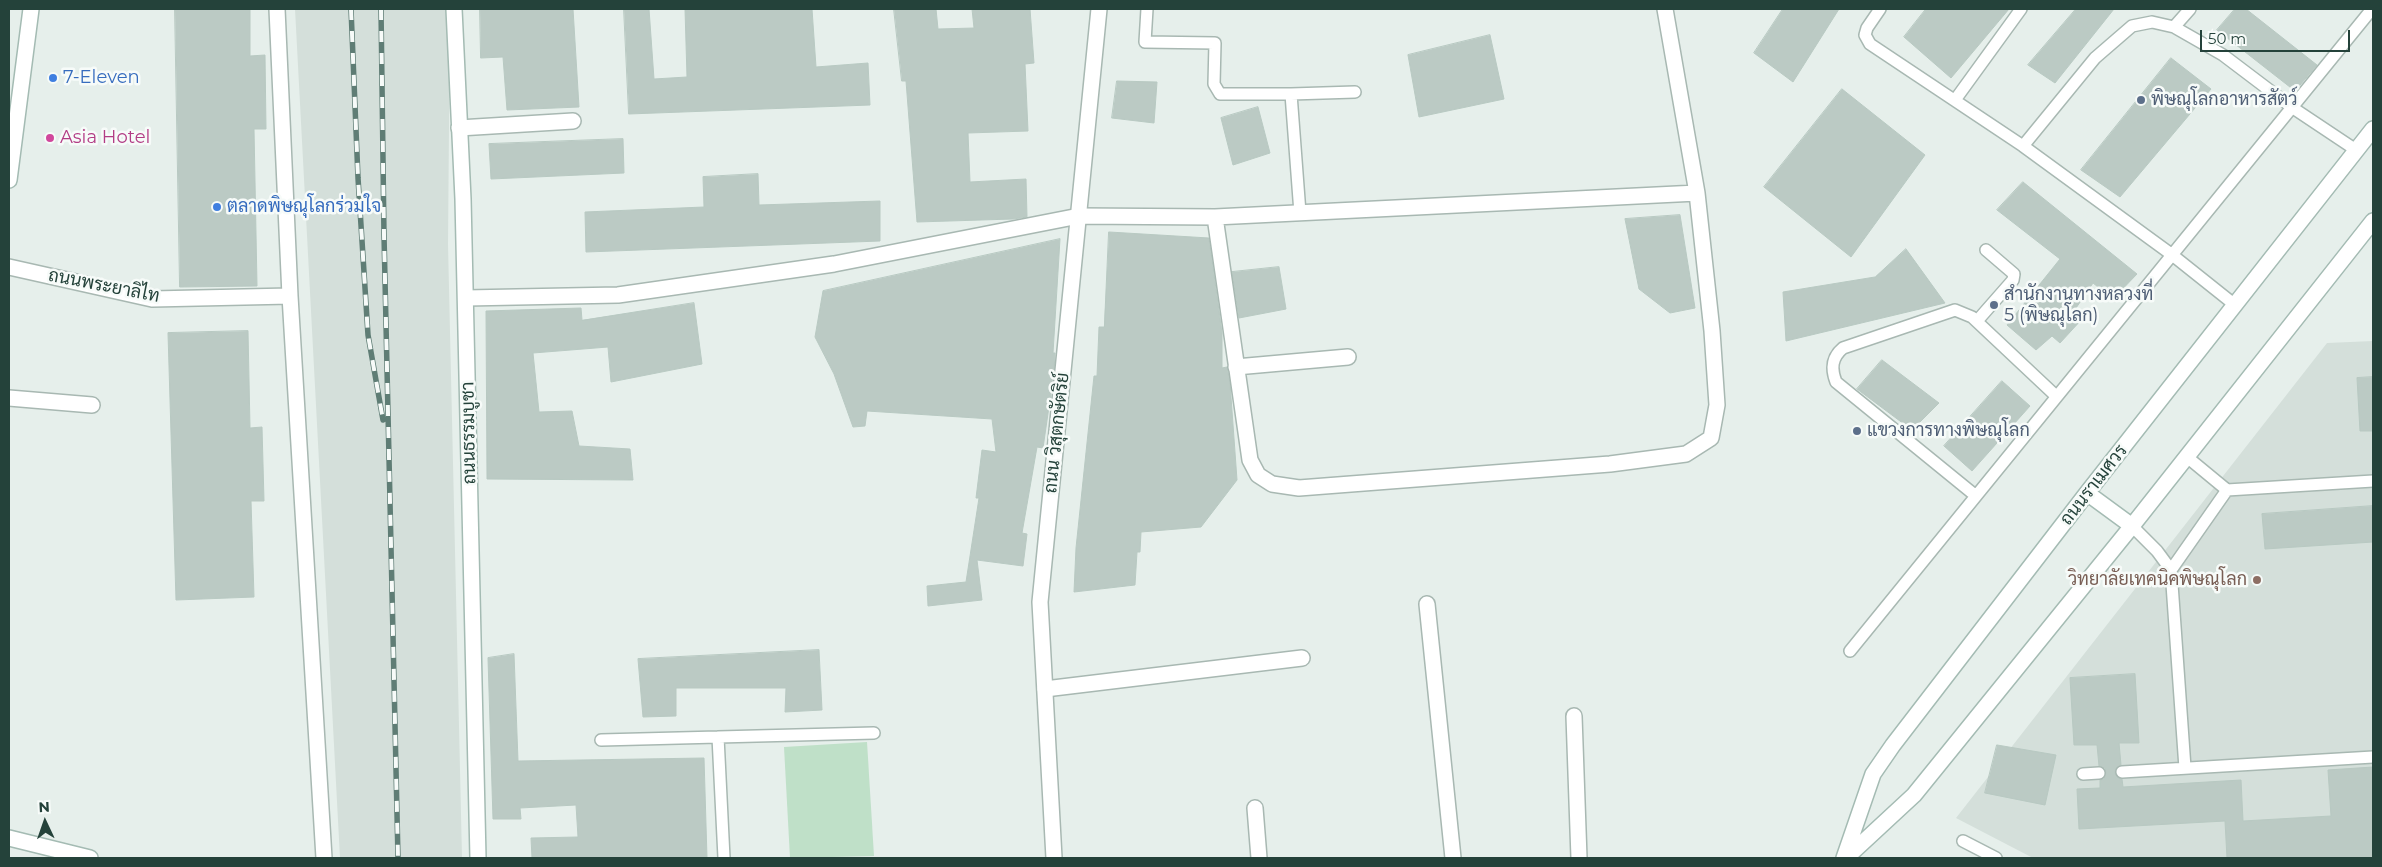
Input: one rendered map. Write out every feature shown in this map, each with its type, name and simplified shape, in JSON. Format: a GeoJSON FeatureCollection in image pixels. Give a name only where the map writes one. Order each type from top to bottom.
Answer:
{"type":"FeatureCollection","features":[{"type":"Feature","properties":{"kind":"street"},"geometry":{"type":"LineString","coordinates":[[9,180],[31,9]]}},
{"type":"Feature","properties":{"kind":"street"},"geometry":{"type":"LineString","coordinates":[[277,9],[290,296],[324,858]]}},
{"type":"Feature","properties":{"kind":"street","name":"ถนนธรรมบูชา"},"geometry":{"type":"LineString","coordinates":[[454,9],[466,298],[478,858]]}},
{"type":"Feature","properties":{"kind":"street","name":"ถนน วิสุตกษัตริย์"},"geometry":{"type":"LineString","coordinates":[[1054,858],[1040,602],[1099,9]]}},
{"type":"Feature","properties":{"kind":"street"},"geometry":{"type":"LineString","coordinates":[[1215,217],[1250,460],[1258,475],[1272,484],[1299,488],[1345,485],[1610,464],[1686,454],[1711,438],[1717,405],[1712,330],[1697,194],[1665,9]]}},
{"type":"Feature","properties":{"kind":"street"},"geometry":{"type":"LineString","coordinates":[[460,128],[573,122]]}},
{"type":"Feature","properties":{"kind":"street","name":"ถนนราเมศวร"},"geometry":{"type":"LineString","coordinates":[[1845,858],[1873,774],[2087,493],[2373,129]]}},
{"type":"Feature","properties":{"kind":"street"},"geometry":{"type":"LineString","coordinates":[[466,298],[618,295],[834,264],[1078,216],[1215,217],[1697,194]]}},
{"type":"Feature","properties":{"kind":"street","name":"ถนนราเมศวร"},"geometry":{"type":"LineString","coordinates":[[1845,858],[1914,795],[2132,526],[2373,221]]}},
{"type":"Feature","properties":{"kind":"street","name":"ถนนพระยาลิไท"},"geometry":{"type":"LineString","coordinates":[[9,267],[152,299],[290,296]]}},
{"type":"Feature","properties":{"kind":"street"},"geometry":{"type":"LineString","coordinates":[[1236,367],[1348,357]]}},
{"type":"Feature","properties":{"kind":"street"},"geometry":{"type":"LineString","coordinates":[[9,398],[92,404]]}},
{"type":"Feature","properties":{"kind":"street"},"geometry":{"type":"LineString","coordinates":[[2087,493],[2132,526]]}},
{"type":"Feature","properties":{"kind":"street"},"geometry":{"type":"LineString","coordinates":[[1427,604],[1453,858]]}},
{"type":"Feature","properties":{"kind":"street"},"geometry":{"type":"LineString","coordinates":[[1045,689],[1302,658]]}},
{"type":"Feature","properties":{"kind":"street"},"geometry":{"type":"LineString","coordinates":[[1574,716],[1579,858]]}},
{"type":"Feature","properties":{"kind":"street"},"geometry":{"type":"LineString","coordinates":[[1255,808],[1259,858]]}},
{"type":"Feature","properties":{"kind":"street"},"geometry":{"type":"LineString","coordinates":[[9,838],[90,858]]}},
{"type":"Feature","properties":{"kind":"lane"},"geometry":{"type":"LineString","coordinates":[[1147,9],[1145,42],[1215,43],[1214,84],[1220,94],[1355,92]]}},
{"type":"Feature","properties":{"kind":"lane"},"geometry":{"type":"LineString","coordinates":[[1880,9],[1867,28],[1866,35],[1870,44],[2023,146],[2171,254],[2235,305]]}},
{"type":"Feature","properties":{"kind":"lane"},"geometry":{"type":"LineString","coordinates":[[1955,100],[2021,9]]}},
{"type":"Feature","properties":{"kind":"lane"},"geometry":{"type":"LineString","coordinates":[[2174,27],[2190,9]]}},
{"type":"Feature","properties":{"kind":"lane"},"geometry":{"type":"LineString","coordinates":[[1850,651],[2372,9]]}},
{"type":"Feature","properties":{"kind":"lane"},"geometry":{"type":"LineString","coordinates":[[2023,146],[2095,58],[2132,26],[2152,22],[2174,27],[2223,55],[2293,108],[2356,150]]}},
{"type":"Feature","properties":{"kind":"lane"},"geometry":{"type":"LineString","coordinates":[[1291,94],[1300,213]]}},
{"type":"Feature","properties":{"kind":"lane"},"geometry":{"type":"LineString","coordinates":[[1977,321],[2013,280],[2014,274],[1986,250]]}},
{"type":"Feature","properties":{"kind":"lane"},"geometry":{"type":"LineString","coordinates":[[1976,496],[1836,382],[1833,364],[1836,354],[1843,348],[1955,310],[1964,312],[1977,321],[2056,396]]}},
{"type":"Feature","properties":{"kind":"lane"},"geometry":{"type":"LineString","coordinates":[[2187,457],[2227,490],[2373,481]]}},
{"type":"Feature","properties":{"kind":"lane"},"geometry":{"type":"LineString","coordinates":[[2171,570],[2227,490]]}},
{"type":"Feature","properties":{"kind":"lane"},"geometry":{"type":"LineString","coordinates":[[2132,526],[2157,551],[2171,570],[2185,768]]}},
{"type":"Feature","properties":{"kind":"lane"},"geometry":{"type":"LineString","coordinates":[[601,740],[874,733]]}},
{"type":"Feature","properties":{"kind":"lane"},"geometry":{"type":"LineString","coordinates":[[718,737],[724,858]]}},
{"type":"Feature","properties":{"kind":"lane"},"geometry":{"type":"LineString","coordinates":[[2122,772],[2373,757]]}},
{"type":"Feature","properties":{"kind":"lane"},"geometry":{"type":"LineString","coordinates":[[2083,774],[2099,773]]}},
{"type":"Feature","properties":{"kind":"lane"},"geometry":{"type":"LineString","coordinates":[[1963,841],[1996,858]]}},
{"type":"Feature","properties":{"kind":"shaded area"},"geometry":{"type":"Polygon","coordinates":[[[295,9],[450,9],[448,244],[462,858],[340,858],[295,9]]]}},
{"type":"Feature","properties":{"kind":"shaded area","name":"วิทยาลัยเทคนิคพิษณุโลก"},"geometry":{"type":"Polygon","coordinates":[[[2373,341],[2373,858],[2033,858],[1956,818],[2327,343],[2373,341]]]}},
{"type":"Feature","properties":{"kind":"green space"},"geometry":{"type":"Polygon","coordinates":[[[867,742],[874,856],[790,858],[784,747],[867,742]]]}},
{"type":"Feature","properties":{"kind":"building","name":"ตลาดพิษณุโลกร่วมใจ"},"geometry":{"type":"Polygon","coordinates":[[[175,9],[250,9],[250,56],[265,55],[266,129],[254,129],[257,286],[180,287],[175,9]]]}},
{"type":"Feature","properties":{"kind":"building"},"geometry":{"type":"Polygon","coordinates":[[[480,9],[573,9],[579,107],[507,110],[503,57],[481,58],[480,9]]]}},
{"type":"Feature","properties":{"kind":"building"},"geometry":{"type":"Polygon","coordinates":[[[624,9],[649,9],[654,79],[687,77],[685,9],[812,9],[816,67],[868,63],[870,105],[629,114],[624,9]]]}},
{"type":"Feature","properties":{"kind":"building"},"geometry":{"type":"Polygon","coordinates":[[[894,9],[936,9],[938,29],[974,28],[972,9],[1030,9],[1034,63],[1025,64],[1028,131],[968,133],[970,182],[1026,179],[1027,217],[917,222],[906,81],[902,81],[894,9]]]}},
{"type":"Feature","properties":{"kind":"building"},"geometry":{"type":"Polygon","coordinates":[[[1783,9],[1839,9],[1793,82],[1754,53],[1783,9]]]}},
{"type":"Feature","properties":{"kind":"building"},"geometry":{"type":"Polygon","coordinates":[[[1926,9],[2009,9],[1951,78],[1904,37],[1926,9]]]}},
{"type":"Feature","properties":{"kind":"building"},"geometry":{"type":"Polygon","coordinates":[[[2076,9],[2114,9],[2055,83],[2028,65],[2076,9]]]}},
{"type":"Feature","properties":{"kind":"building"},"geometry":{"type":"Polygon","coordinates":[[[2235,9],[2246,9],[2317,65],[2295,91],[2217,30],[2235,9]]]}},
{"type":"Feature","properties":{"kind":"building"},"geometry":{"type":"Polygon","coordinates":[[[1490,35],[1504,99],[1419,117],[1408,55],[1490,35]]]}},
{"type":"Feature","properties":{"kind":"building"},"geometry":{"type":"Polygon","coordinates":[[[2171,58],[2211,89],[2120,197],[2081,170],[2171,58]]]}},
{"type":"Feature","properties":{"kind":"building"},"geometry":{"type":"Polygon","coordinates":[[[1117,81],[1157,82],[1154,123],[1112,118],[1117,81]]]}},
{"type":"Feature","properties":{"kind":"building"},"geometry":{"type":"Polygon","coordinates":[[[1842,89],[1925,155],[1851,257],[1764,187],[1842,89]]]}},
{"type":"Feature","properties":{"kind":"building"},"geometry":{"type":"Polygon","coordinates":[[[1258,107],[1270,153],[1233,165],[1221,118],[1258,107]]]}},
{"type":"Feature","properties":{"kind":"building"},"geometry":{"type":"Polygon","coordinates":[[[623,139],[624,173],[491,179],[489,144],[623,139]]]}},
{"type":"Feature","properties":{"kind":"building"},"geometry":{"type":"Polygon","coordinates":[[[758,174],[759,205],[880,201],[880,241],[586,252],[585,212],[704,207],[703,177],[758,174]]]}},
{"type":"Feature","properties":{"kind":"building"},"geometry":{"type":"Polygon","coordinates":[[[2023,182],[2137,274],[2113,299],[2093,283],[2074,311],[2083,318],[2060,343],[2052,336],[2036,350],[2007,325],[2060,259],[1997,210],[2023,182]]]}},
{"type":"Feature","properties":{"kind":"building"},"geometry":{"type":"Polygon","coordinates":[[[1680,215],[1695,308],[1670,313],[1639,289],[1625,219],[1680,215]]]}},
{"type":"Feature","properties":{"kind":"building"},"geometry":{"type":"Polygon","coordinates":[[[1109,232],[1209,238],[1222,333],[1222,368],[1227,367],[1230,383],[1237,480],[1201,527],[1141,532],[1140,552],[1137,552],[1135,585],[1074,592],[1076,548],[1094,376],[1097,376],[1099,327],[1104,327],[1109,232]]]}},
{"type":"Feature","properties":{"kind":"building"},"geometry":{"type":"Polygon","coordinates":[[[1060,239],[1053,353],[1055,353],[1054,372],[1043,448],[1037,447],[1022,533],[1027,534],[1023,566],[977,560],[982,600],[928,606],[927,586],[966,582],[979,498],[976,498],[982,450],[996,452],[992,419],[867,411],[865,426],[853,427],[834,374],[815,337],[823,291],[1060,239]]]}},
{"type":"Feature","properties":{"kind":"building"},"geometry":{"type":"Polygon","coordinates":[[[1906,249],[1945,303],[1786,341],[1783,292],[1875,277],[1906,249]]]}},
{"type":"Feature","properties":{"kind":"building"},"geometry":{"type":"Polygon","coordinates":[[[1279,267],[1286,309],[1239,318],[1232,272],[1279,267]]]}},
{"type":"Feature","properties":{"kind":"building"},"geometry":{"type":"Polygon","coordinates":[[[694,303],[702,364],[611,382],[608,347],[533,353],[539,412],[572,411],[579,446],[630,449],[633,480],[487,479],[486,311],[581,308],[582,320],[694,303]]]}},
{"type":"Feature","properties":{"kind":"building"},"geometry":{"type":"Polygon","coordinates":[[[248,331],[250,428],[262,427],[264,501],[251,501],[254,597],[176,600],[168,333],[248,331]]]}},
{"type":"Feature","properties":{"kind":"building"},"geometry":{"type":"Polygon","coordinates":[[[1882,360],[1939,403],[1912,430],[1857,389],[1882,360]]]}},
{"type":"Feature","properties":{"kind":"building"},"geometry":{"type":"Polygon","coordinates":[[[2373,377],[2373,431],[2360,431],[2357,378],[2373,377]]]}},
{"type":"Feature","properties":{"kind":"building"},"geometry":{"type":"Polygon","coordinates":[[[2002,381],[2030,406],[1972,471],[1944,446],[2002,381]]]}},
{"type":"Feature","properties":{"kind":"building"},"geometry":{"type":"Polygon","coordinates":[[[2373,506],[2373,542],[2265,549],[2262,514],[2373,506]]]}},
{"type":"Feature","properties":{"kind":"building"},"geometry":{"type":"Polygon","coordinates":[[[819,650],[822,710],[785,712],[786,688],[676,688],[676,716],[643,717],[638,659],[819,650]]]}},
{"type":"Feature","properties":{"kind":"building"},"geometry":{"type":"Polygon","coordinates":[[[514,654],[518,761],[704,758],[707,858],[532,858],[531,838],[578,837],[576,805],[520,808],[521,819],[493,819],[488,658],[514,654]]]}},
{"type":"Feature","properties":{"kind":"building"},"geometry":{"type":"Polygon","coordinates":[[[2135,674],[2139,743],[2119,743],[2121,765],[2116,768],[2115,773],[2118,778],[2122,779],[2123,787],[2241,780],[2243,821],[2331,816],[2328,770],[2373,767],[2373,858],[2227,858],[2225,821],[2079,829],[2077,789],[2100,788],[2100,780],[2104,779],[2106,773],[2105,768],[2099,766],[2097,745],[2074,745],[2070,678],[2135,674]]]}},
{"type":"Feature","properties":{"kind":"building"},"geometry":{"type":"Polygon","coordinates":[[[1997,745],[2056,755],[2045,805],[1985,793],[1997,745]]]}},
{"type":"Feature","properties":{"kind":"railway"},"geometry":{"type":"LineString","coordinates":[[351,9],[358,178],[368,335],[383,420]]}},
{"type":"Feature","properties":{"kind":"railway"},"geometry":{"type":"LineString","coordinates":[[381,9],[384,235],[398,858]]}},
{"type":"Feature","properties":{"kind":"place","name":"7-Eleven"},"geometry":{"type":"Point","coordinates":[53,78]}},
{"type":"Feature","properties":{"kind":"place","name":"พิษณุโลกอาหารสัตว์"},"geometry":{"type":"Point","coordinates":[2141,100]}},
{"type":"Feature","properties":{"kind":"place","name":"Asia Hotel"},"geometry":{"type":"Point","coordinates":[50,138]}},
{"type":"Feature","properties":{"kind":"place","name":"ตลาดพิษณุโลกร่วมใจ"},"geometry":{"type":"Point","coordinates":[217,207]}},
{"type":"Feature","properties":{"kind":"place","name":"สำนักงานทางหลวงที่ 5 (พิษณุโลก)"},"geometry":{"type":"Point","coordinates":[1994,305]}},
{"type":"Feature","properties":{"kind":"place","name":"แขวงการทางพิษณุโลก"},"geometry":{"type":"Point","coordinates":[1857,431]}},
{"type":"Feature","properties":{"kind":"place","name":"วิทยาลัยเทคนิคพิษณุโลก"},"geometry":{"type":"Point","coordinates":[2257,580]}}]}
